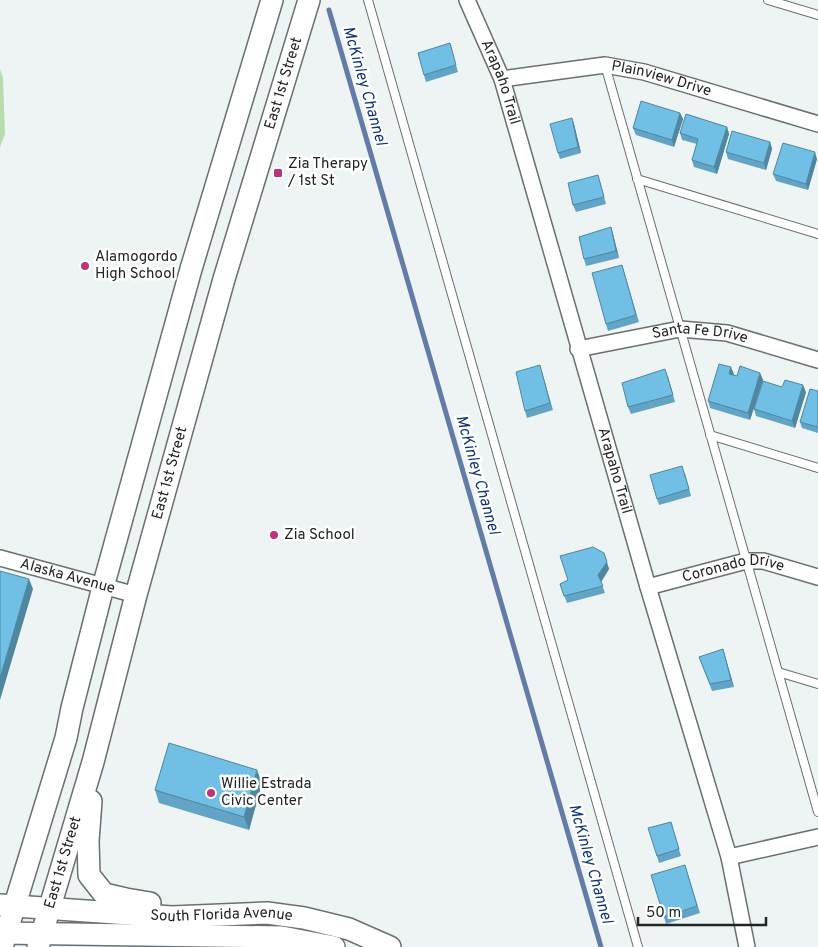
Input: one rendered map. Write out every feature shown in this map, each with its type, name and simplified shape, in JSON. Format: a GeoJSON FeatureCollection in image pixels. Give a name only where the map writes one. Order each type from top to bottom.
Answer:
{"type":"FeatureCollection","features":[{"type":"Feature","properties":{"kind":"main road"},"geometry":{"type":"LineString","coordinates":[[2,938],[7,905],[66,738],[102,587],[191,269],[272,0]]}},
{"type":"Feature","properties":{"kind":"main road","name":"East 1st Street"},"geometry":{"type":"LineString","coordinates":[[40,940],[94,762],[136,595],[224,279],[309,0]]}},
{"type":"Feature","properties":{"kind":"main road"},"geometry":{"type":"LineString","coordinates":[[94,762],[88,841],[89,875],[104,894],[164,905],[229,906],[267,913]]}},
{"type":"Feature","properties":{"kind":"main road","name":"South Florida Avenue"},"geometry":{"type":"LineString","coordinates":[[7,905],[172,917],[267,913],[304,918],[349,929],[390,947]]}},
{"type":"Feature","properties":{"kind":"main road","name":"South Florida Avenue"},"geometry":{"type":"LineString","coordinates":[[2,938],[40,940],[282,937],[334,947]]}},
{"type":"Feature","properties":{"kind":"street","name":"Arapaho Trail"},"geometry":{"type":"LineString","coordinates":[[467,0],[502,79],[578,349],[729,858],[747,947]]}},
{"type":"Feature","properties":{"kind":"street","name":"Plainview Drive"},"geometry":{"type":"LineString","coordinates":[[502,79],[605,65],[644,72],[818,124]]}},
{"type":"Feature","properties":{"kind":"street","name":"Santa Fe Drive"},"geometry":{"type":"LineString","coordinates":[[578,349],[680,329],[726,333],[818,360]]}},
{"type":"Feature","properties":{"kind":"street","name":"Alaska Avenue"},"geometry":{"type":"LineString","coordinates":[[0,558],[136,595]]}},
{"type":"Feature","properties":{"kind":"street","name":"Coronado Drive"},"geometry":{"type":"LineString","coordinates":[[648,587],[746,561],[763,561],[818,577]]}},
{"type":"Feature","properties":{"kind":"street"},"geometry":{"type":"LineString","coordinates":[[729,858],[818,838]]}},
{"type":"Feature","properties":{"kind":"lane"},"geometry":{"type":"LineString","coordinates":[[368,0],[638,947]]}},
{"type":"Feature","properties":{"kind":"lane"},"geometry":{"type":"LineString","coordinates":[[768,0],[818,15]]}},
{"type":"Feature","properties":{"kind":"lane"},"geometry":{"type":"LineString","coordinates":[[605,65],[818,812]]}},
{"type":"Feature","properties":{"kind":"lane"},"geometry":{"type":"LineString","coordinates":[[637,179],[818,234]]}},
{"type":"Feature","properties":{"kind":"lane"},"geometry":{"type":"LineString","coordinates":[[710,435],[818,468]]}},
{"type":"Feature","properties":{"kind":"lane"},"geometry":{"type":"LineString","coordinates":[[778,672],[818,684]]}},
{"type":"Feature","properties":{"kind":"green space"},"geometry":{"type":"Polygon","coordinates":[[[0,69],[3,78],[5,134],[0,147],[0,69]]]}},
{"type":"Feature","properties":{"kind":"building"},"geometry":{"type":"Polygon","coordinates":[[[450,43],[456,65],[424,75],[418,53],[450,43]]]}},
{"type":"Feature","properties":{"kind":"building"},"geometry":{"type":"Polygon","coordinates":[[[641,101],[680,113],[672,140],[633,128],[641,101]]]}},
{"type":"Feature","properties":{"kind":"building"},"geometry":{"type":"Polygon","coordinates":[[[686,114],[727,127],[714,167],[692,160],[698,139],[680,133],[686,114]]]}},
{"type":"Feature","properties":{"kind":"building"},"geometry":{"type":"Polygon","coordinates":[[[572,118],[578,147],[558,153],[550,124],[572,118]]]}},
{"type":"Feature","properties":{"kind":"building"},"geometry":{"type":"Polygon","coordinates":[[[732,131],[770,142],[764,163],[726,152],[732,131]]]}},
{"type":"Feature","properties":{"kind":"building"},"geometry":{"type":"Polygon","coordinates":[[[783,143],[815,152],[806,184],[773,174],[783,143]]]}},
{"type":"Feature","properties":{"kind":"building"},"geometry":{"type":"Polygon","coordinates":[[[598,175],[604,197],[573,205],[568,183],[598,175]]]}},
{"type":"Feature","properties":{"kind":"building"},"geometry":{"type":"Polygon","coordinates":[[[611,227],[616,251],[584,259],[579,237],[611,227]]]}},
{"type":"Feature","properties":{"kind":"building"},"geometry":{"type":"Polygon","coordinates":[[[622,265],[636,315],[606,324],[592,273],[622,265]]]}},
{"type":"Feature","properties":{"kind":"building"},"geometry":{"type":"Polygon","coordinates":[[[719,364],[731,367],[729,374],[737,376],[740,366],[760,373],[748,413],[708,401],[719,364]]]}},
{"type":"Feature","properties":{"kind":"building"},"geometry":{"type":"Polygon","coordinates":[[[540,365],[550,403],[525,411],[516,372],[540,365]]]}},
{"type":"Feature","properties":{"kind":"building"},"geometry":{"type":"Polygon","coordinates":[[[665,369],[673,395],[628,407],[622,383],[665,369]]]}},
{"type":"Feature","properties":{"kind":"building"},"geometry":{"type":"Polygon","coordinates":[[[785,380],[803,385],[792,421],[754,409],[763,381],[782,387],[785,380]]]}},
{"type":"Feature","properties":{"kind":"building"},"geometry":{"type":"Polygon","coordinates":[[[810,389],[818,391],[818,427],[800,422],[810,389]]]}},
{"type":"Feature","properties":{"kind":"building"},"geometry":{"type":"Polygon","coordinates":[[[682,466],[689,489],[657,499],[650,475],[682,466]]]}},
{"type":"Feature","properties":{"kind":"building"},"geometry":{"type":"Polygon","coordinates":[[[593,547],[604,553],[607,562],[598,575],[603,586],[564,596],[560,584],[568,580],[560,556],[593,547]]]}},
{"type":"Feature","properties":{"kind":"building"},"geometry":{"type":"Polygon","coordinates":[[[0,571],[29,579],[0,678],[0,571]]]}},
{"type":"Feature","properties":{"kind":"building"},"geometry":{"type":"Polygon","coordinates":[[[723,649],[731,680],[710,684],[699,657],[723,649]]]}},
{"type":"Feature","properties":{"kind":"building","name":"Willie Estrada Civic Center"},"geometry":{"type":"Polygon","coordinates":[[[169,743],[257,770],[244,817],[155,790],[169,743]]]}},
{"type":"Feature","properties":{"kind":"building"},"geometry":{"type":"Polygon","coordinates":[[[671,822],[679,849],[657,856],[648,828],[671,822]]]}},
{"type":"Feature","properties":{"kind":"building"},"geometry":{"type":"Polygon","coordinates":[[[685,865],[697,906],[664,917],[651,875],[685,865]]]}},
{"type":"Feature","properties":{"kind":"waterway","name":"McKinley Channel"},"geometry":{"type":"LineString","coordinates":[[329,10],[601,947]]}},
{"type":"Feature","properties":{"kind":"place","name":"Zia Therapy / 1st St"},"geometry":{"type":"Point","coordinates":[278,173]}},
{"type":"Feature","properties":{"kind":"place","name":"Alamogordo High School"},"geometry":{"type":"Point","coordinates":[85,266]}},
{"type":"Feature","properties":{"kind":"place","name":"Zia School"},"geometry":{"type":"Point","coordinates":[274,535]}},
{"type":"Feature","properties":{"kind":"place","name":"Willie Estrada Civic Center"},"geometry":{"type":"Point","coordinates":[211,793]}}]}
